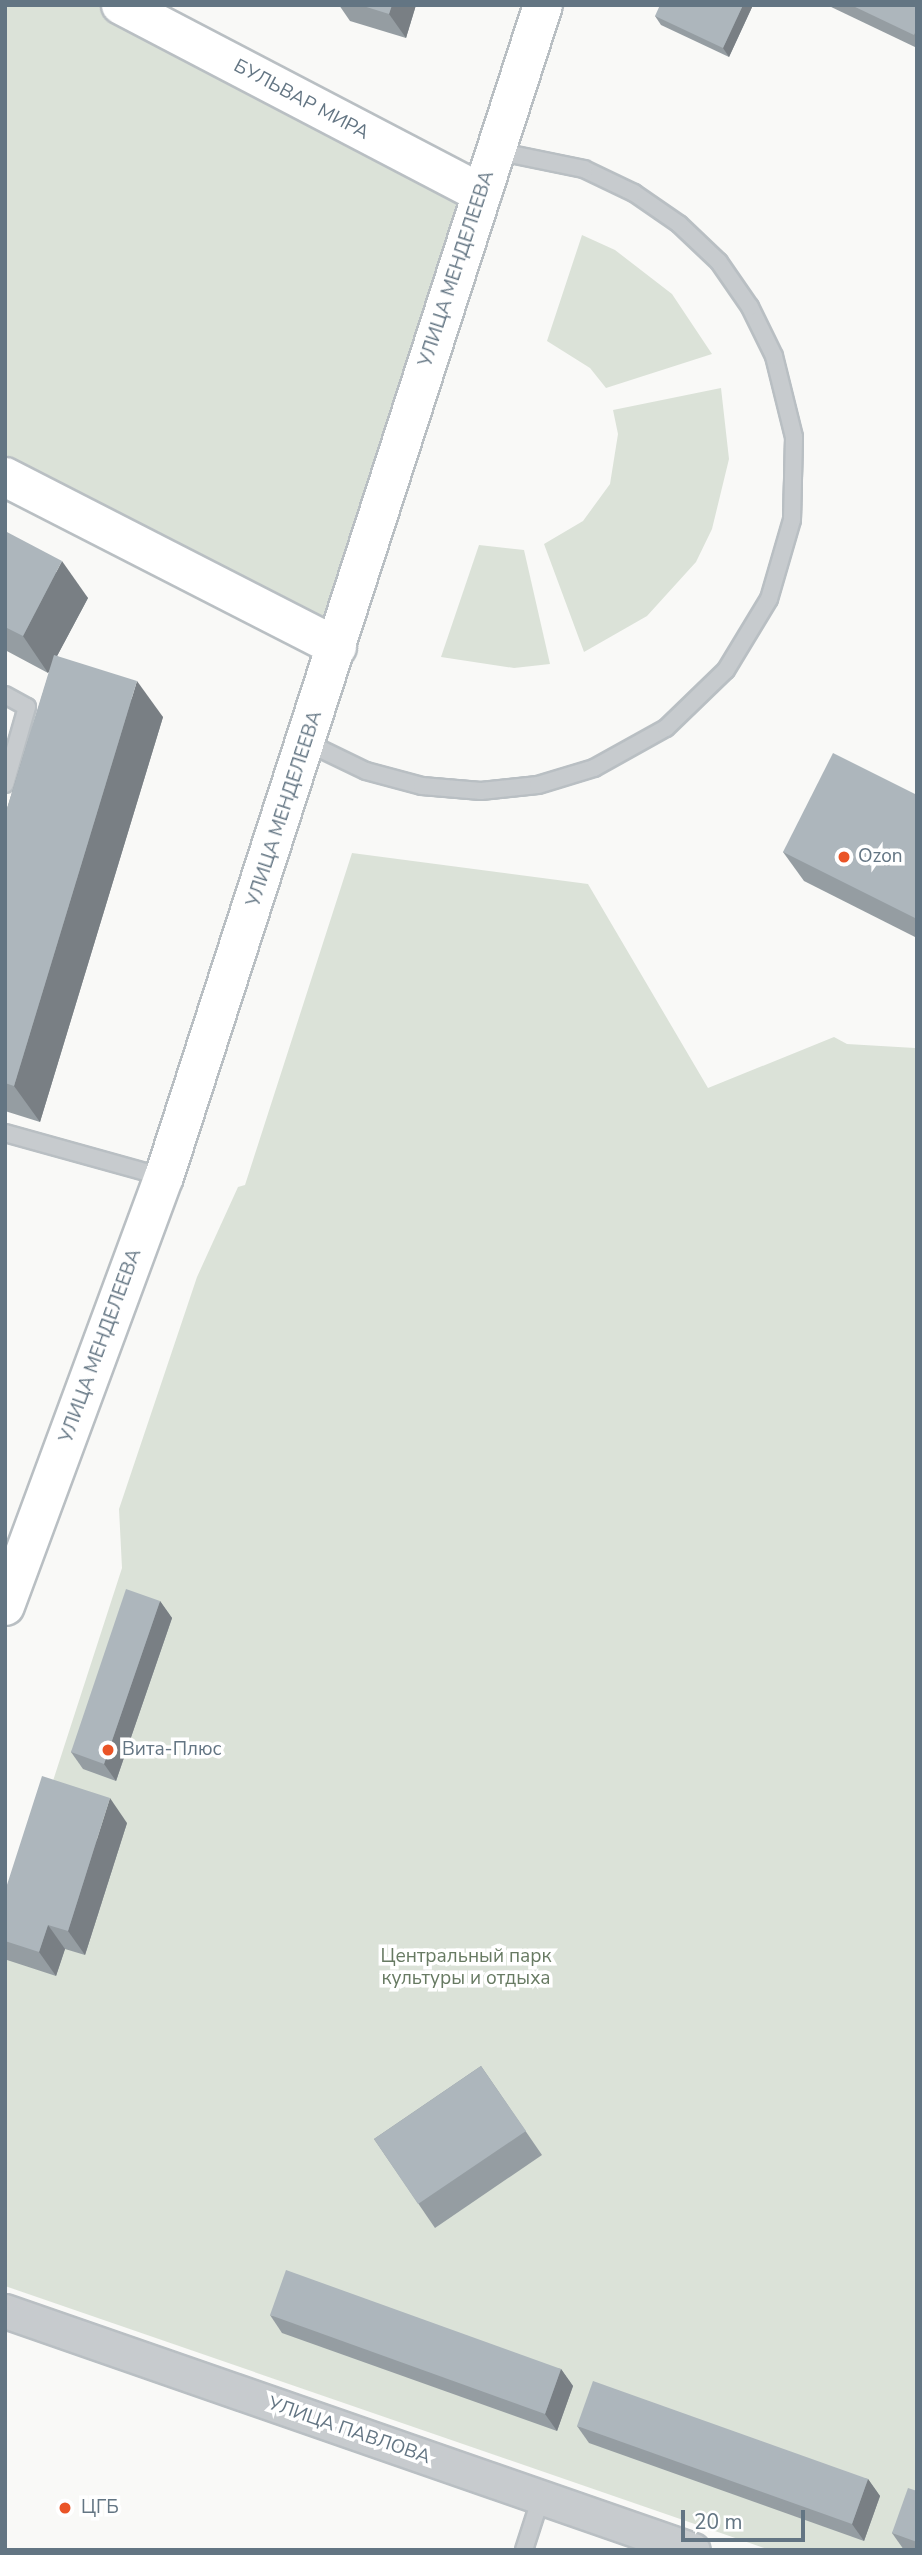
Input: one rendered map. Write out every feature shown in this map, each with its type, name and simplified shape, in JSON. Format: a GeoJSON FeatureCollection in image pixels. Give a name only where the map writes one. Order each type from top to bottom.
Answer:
{"type":"FeatureCollection","features":[{"type":"Feature","properties":{"kind":"main road","name":"БУЛЬВАР МИРА"},"geometry":{"type":"LineString","coordinates":[[121,5],[482,194]]}},
{"type":"Feature","properties":{"kind":"main road","name":"УЛИЦА МЕНДЕЛЕЕВА"},"geometry":{"type":"LineString","coordinates":[[5,1606],[164,1177],[307,743],[543,5]]}},
{"type":"Feature","properties":{"kind":"main road"},"geometry":{"type":"LineString","coordinates":[[5,477],[337,647]]}},
{"type":"Feature","properties":{"kind":"street","name":"УЛИЦА ПАВЛОВА"},"geometry":{"type":"LineString","coordinates":[[5,2311],[692,2550]]}},
{"type":"Feature","properties":{"kind":"lane"},"geometry":{"type":"LineString","coordinates":[[307,743],[366,771],[434,787],[481,791],[538,785],[594,768],[666,728],[726,670],[769,599],[792,520],[794,437],[774,356],[750,307],[719,262],[679,224],[634,193],[584,169],[495,150]]}},
{"type":"Feature","properties":{"kind":"lane"},"geometry":{"type":"LineString","coordinates":[[5,695],[27,707],[5,783]]}},
{"type":"Feature","properties":{"kind":"lane"},"geometry":{"type":"LineString","coordinates":[[5,1133],[164,1177]]}},
{"type":"Feature","properties":{"kind":"lane"},"geometry":{"type":"LineString","coordinates":[[524,2550],[541,2497]]}},
{"type":"Feature","properties":{"kind":"green space"},"geometry":{"type":"Polygon","coordinates":[[[5,5],[120,5],[482,194],[337,647],[5,477],[5,5]]]}},
{"type":"Feature","properties":{"kind":"green space"},"geometry":{"type":"Polygon","coordinates":[[[582,235],[615,250],[672,294],[712,354],[606,388],[590,368],[547,341],[582,235]]]}},
{"type":"Feature","properties":{"kind":"green space"},"geometry":{"type":"Polygon","coordinates":[[[721,388],[729,459],[712,529],[696,562],[647,616],[584,652],[544,544],[583,521],[610,484],[618,434],[613,410],[721,388]]]}},
{"type":"Feature","properties":{"kind":"green space"},"geometry":{"type":"Polygon","coordinates":[[[479,545],[524,550],[550,664],[514,668],[441,657],[479,545]]]}},
{"type":"Feature","properties":{"kind":"green space","name":"Центральный парк культуры и отдыха"},"geometry":{"type":"Polygon","coordinates":[[[352,853],[588,884],[708,1088],[834,1037],[847,1044],[915,1048],[917,1052],[917,2550],[770,2550],[5,2286],[5,1929],[122,1568],[119,1509],[197,1277],[238,1187],[245,1185],[352,853]]]}},
{"type":"Feature","properties":{"kind":"building"},"geometry":{"type":"Polygon","coordinates":[[[360,5],[392,5],[389,14],[360,5]]]}},
{"type":"Feature","properties":{"kind":"building"},"geometry":{"type":"Polygon","coordinates":[[[660,5],[743,5],[723,48],[655,16],[660,5]]]}},
{"type":"Feature","properties":{"kind":"building"},"geometry":{"type":"Polygon","coordinates":[[[851,5],[917,5],[917,29],[914,35],[851,5]]]}},
{"type":"Feature","properties":{"kind":"building"},"geometry":{"type":"Polygon","coordinates":[[[5,531],[62,561],[23,636],[5,627],[5,531]]]}},
{"type":"Feature","properties":{"kind":"building"},"geometry":{"type":"Polygon","coordinates":[[[54,655],[137,681],[14,1086],[5,1083],[5,815],[54,655]]]}},
{"type":"Feature","properties":{"kind":"building"},"geometry":{"type":"Polygon","coordinates":[[[833,753],[917,795],[917,919],[783,852],[833,753]]]}},
{"type":"Feature","properties":{"kind":"building"},"geometry":{"type":"Polygon","coordinates":[[[126,1589],[160,1601],[104,1764],[71,1752],[126,1589]]]}},
{"type":"Feature","properties":{"kind":"building"},"geometry":{"type":"Polygon","coordinates":[[[42,1776],[110,1798],[68,1931],[48,1925],[39,1952],[5,1941],[5,1891],[42,1776]]]}},
{"type":"Feature","properties":{"kind":"building"},"geometry":{"type":"Polygon","coordinates":[[[481,2066],[526,2131],[418,2204],[374,2139],[481,2066]]]}},
{"type":"Feature","properties":{"kind":"building"},"geometry":{"type":"Polygon","coordinates":[[[286,2270],[561,2369],[545,2414],[270,2315],[286,2270]]]}},
{"type":"Feature","properties":{"kind":"building"},"geometry":{"type":"Polygon","coordinates":[[[593,2381],[868,2479],[852,2524],[577,2426],[593,2381]]]}},
{"type":"Feature","properties":{"kind":"building"},"geometry":{"type":"Polygon","coordinates":[[[908,2488],[917,2491],[917,2542],[892,2533],[908,2488]]]}},
{"type":"Feature","properties":{"kind":"place","name":"Ozon"},"geometry":{"type":"Point","coordinates":[844,857]}},
{"type":"Feature","properties":{"kind":"place","name":"Вита-Плюс"},"geometry":{"type":"Point","coordinates":[108,1750]}},
{"type":"Feature","properties":{"kind":"place","name":"ЦГБ"},"geometry":{"type":"Point","coordinates":[65,2508]}}]}
